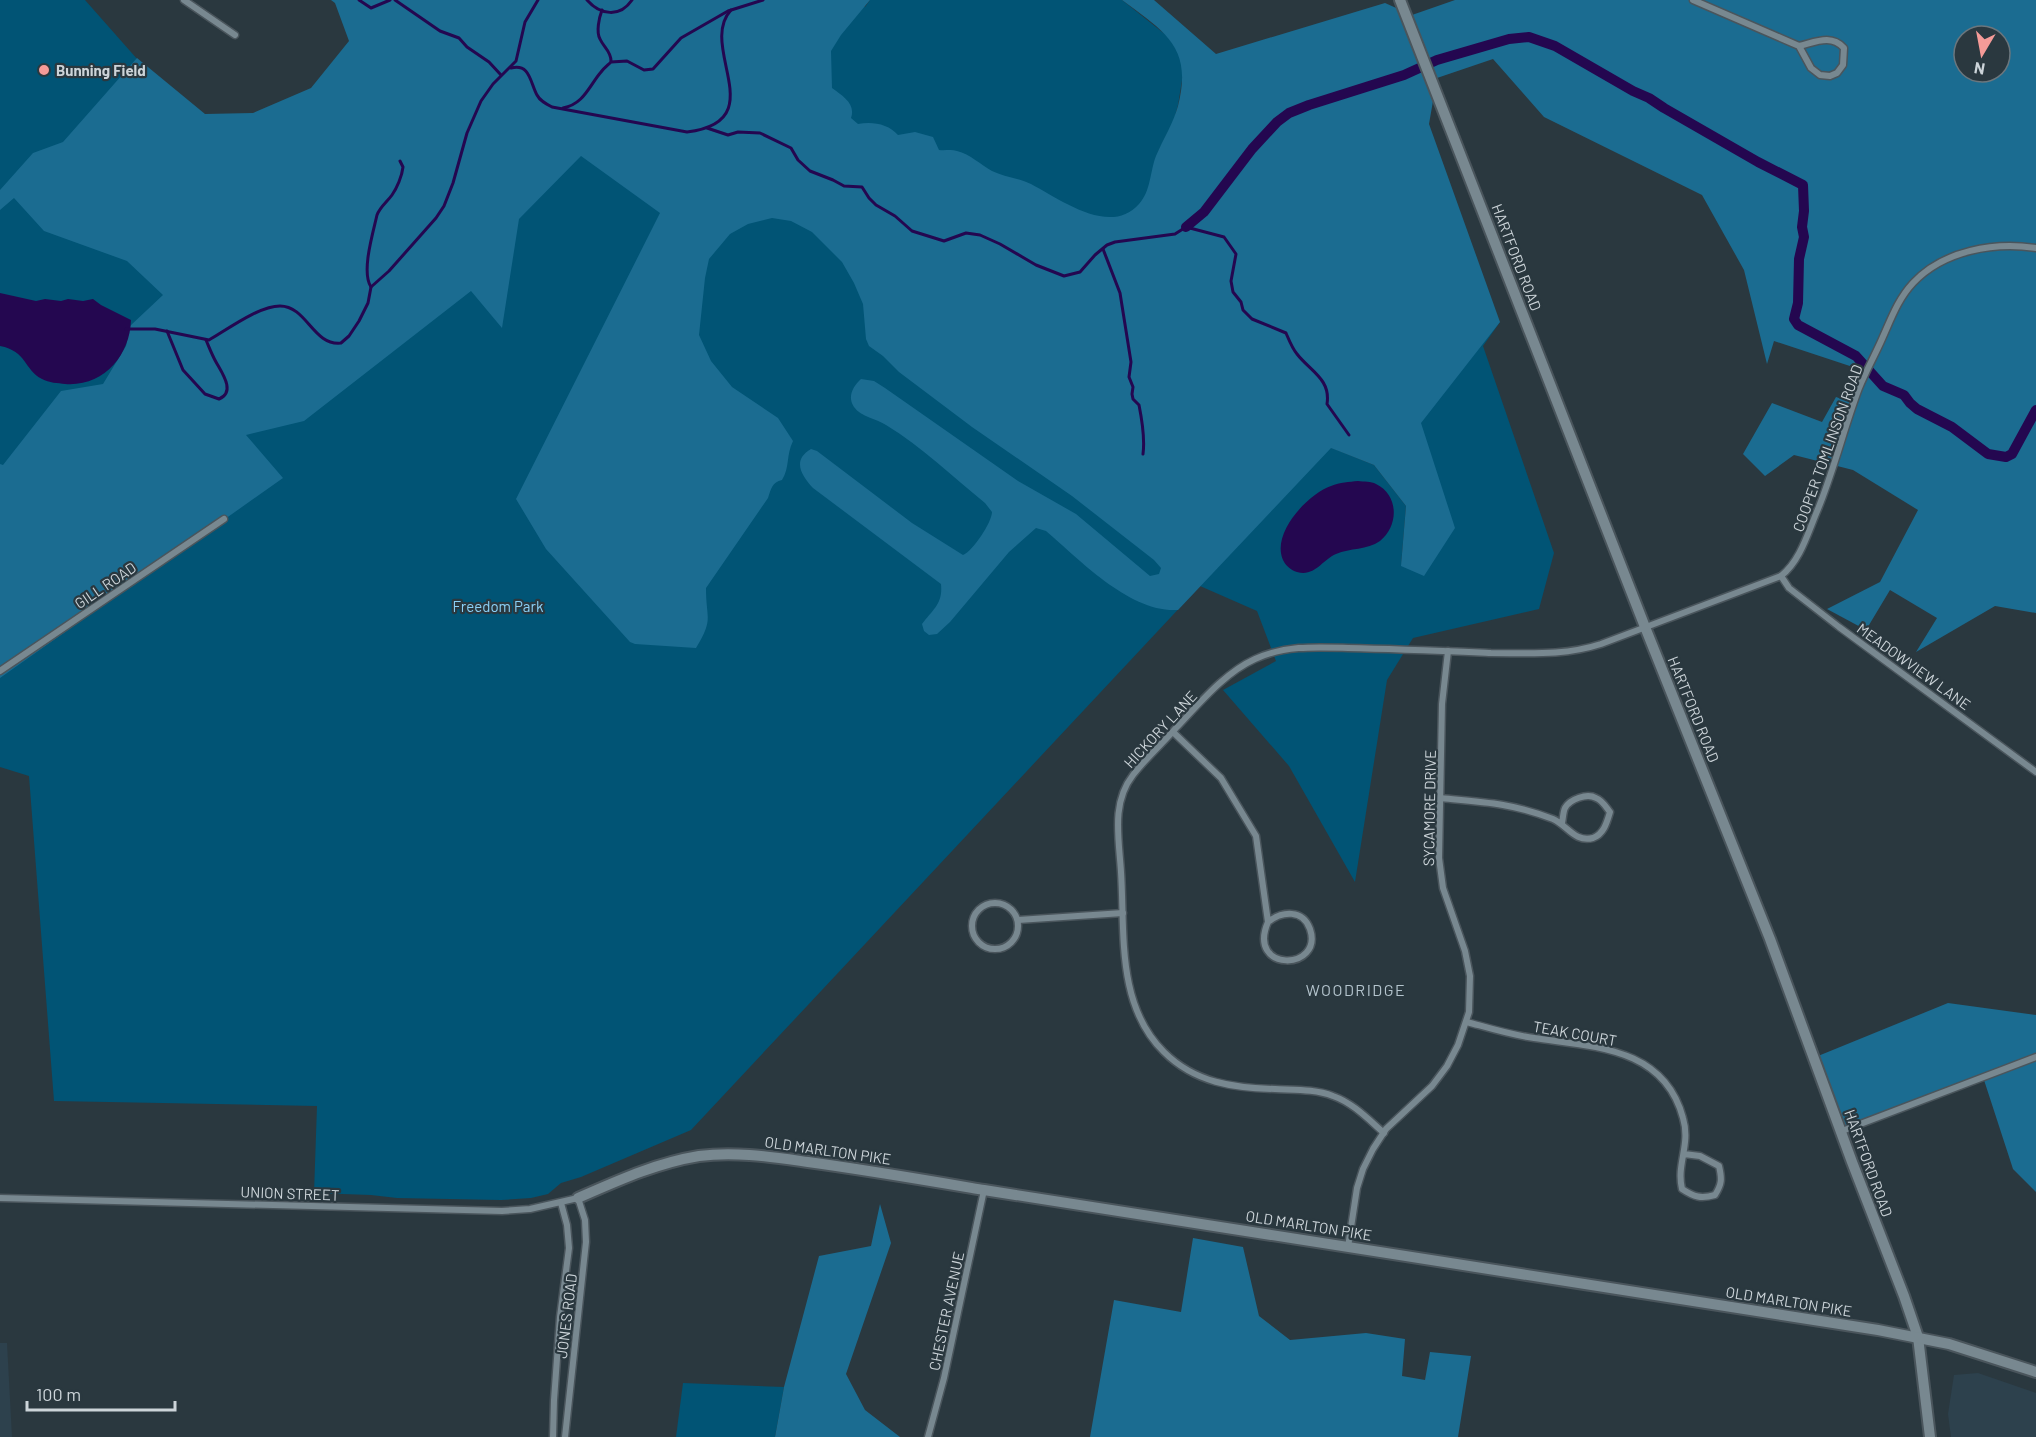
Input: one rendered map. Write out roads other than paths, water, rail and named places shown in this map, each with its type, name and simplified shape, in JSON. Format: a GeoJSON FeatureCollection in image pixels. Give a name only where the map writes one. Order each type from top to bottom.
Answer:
{"type":"FeatureCollection","features":[{"type":"Feature","properties":{"kind":"street"},"geometry":{"type":"LineString","coordinates":[[184,0],[235,35]]}},
{"type":"Feature","properties":{"kind":"street","name":"HARTFORD ROAD"},"geometry":{"type":"LineString","coordinates":[[1400,0],[1645,627],[1770,939],[1907,1304],[1918,1337],[1930,1437]]}},
{"type":"Feature","properties":{"kind":"street"},"geometry":{"type":"LineString","coordinates":[[1693,0],[1799,46],[1828,39],[1838,42],[1844,48],[1843,64],[1837,73],[1830,76],[1820,75],[1811,68],[1799,46]]}},
{"type":"Feature","properties":{"kind":"street","name":"COOPER TOMLINSON ROAD"},"geometry":{"type":"LineString","coordinates":[[1781,576],[1788,571],[1802,548],[1827,486],[1860,387],[1902,297],[1915,281],[1928,271],[1962,254],[1992,247],[2036,248]]}},
{"type":"Feature","properties":{"kind":"street","name":"GILL ROAD"},"geometry":{"type":"LineString","coordinates":[[0,671],[224,519]]}},
{"type":"Feature","properties":{"kind":"street"},"geometry":{"type":"LineString","coordinates":[[1645,627],[1781,576]]}},
{"type":"Feature","properties":{"kind":"street","name":"MEADOWVIEW LANE"},"geometry":{"type":"LineString","coordinates":[[1781,576],[1789,588],[1822,614],[2036,772]]}},
{"type":"Feature","properties":{"kind":"street","name":"HICKORY LANE"},"geometry":{"type":"LineString","coordinates":[[1384,1133],[1356,1107],[1331,1095],[1307,1091],[1233,1087],[1207,1079],[1172,1060],[1163,1051],[1148,1031],[1132,998],[1125,963],[1118,834],[1122,796],[1133,775],[1231,674],[1252,660],[1270,653],[1316,647],[1531,655],[1589,648],[1645,627]]}},
{"type":"Feature","properties":{"kind":"street","name":"SYCAMORE DRIVE"},"geometry":{"type":"LineString","coordinates":[[1348,1247],[1360,1179],[1373,1149],[1384,1133],[1432,1086],[1453,1055],[1467,1022],[1471,1000],[1470,976],[1465,951],[1447,902],[1440,874],[1439,798],[1442,698],[1448,651]]}},
{"type":"Feature","properties":{"kind":"street"},"geometry":{"type":"LineString","coordinates":[[1173,732],[1221,778],[1256,836],[1268,922],[1264,933],[1264,945],[1271,954],[1281,960],[1292,961],[1303,956],[1310,947],[1312,935],[1309,924],[1300,916],[1289,913],[1278,915],[1268,922]]}},
{"type":"Feature","properties":{"kind":"street"},"geometry":{"type":"LineString","coordinates":[[1439,798],[1510,805],[1562,823],[1568,832],[1581,839],[1593,838],[1600,834],[1610,812],[1593,796],[1581,797],[1564,809],[1562,823]]}},
{"type":"Feature","properties":{"kind":"street"},"geometry":{"type":"LineString","coordinates":[[999,903],[1011,909],[1018,920],[1018,934],[1010,945],[998,950],[984,948],[974,939],[971,926],[975,913],[986,904],[999,903]]}},
{"type":"Feature","properties":{"kind":"street"},"geometry":{"type":"LineString","coordinates":[[1018,920],[1123,913]]}},
{"type":"Feature","properties":{"kind":"street","name":"TEAK COURT"},"geometry":{"type":"LineString","coordinates":[[1467,1022],[1523,1036],[1593,1047],[1641,1060],[1662,1077],[1677,1098],[1686,1132],[1679,1177],[1682,1189],[1703,1198],[1715,1195],[1722,1178],[1719,1166],[1700,1156],[1684,1154]]}},
{"type":"Feature","properties":{"kind":"street"},"geometry":{"type":"LineString","coordinates":[[1842,1131],[2036,1057]]}},
{"type":"Feature","properties":{"kind":"street","name":"OLD MARLTON PIKE"},"geometry":{"type":"LineString","coordinates":[[578,1198],[657,1166],[700,1156],[723,1154],[762,1156],[861,1169],[1918,1337],[1978,1352],[2036,1372]]}},
{"type":"Feature","properties":{"kind":"street","name":"CHESTER AVENUE"},"geometry":{"type":"LineString","coordinates":[[928,1437],[944,1378],[984,1190]]}},
{"type":"Feature","properties":{"kind":"street","name":"UNION STREET"},"geometry":{"type":"LineString","coordinates":[[0,1198],[502,1211],[530,1209],[578,1198]]}},
{"type":"Feature","properties":{"kind":"street","name":"JONES ROAD"},"geometry":{"type":"LineString","coordinates":[[565,1437],[586,1242],[585,1220],[578,1198]]}},
{"type":"Feature","properties":{"kind":"street","name":"JONES ROAD"},"geometry":{"type":"LineString","coordinates":[[553,1437],[560,1317],[569,1248],[567,1225],[561,1203]]}},
{"type":"Feature","properties":{"kind":"waterway"},"geometry":{"type":"LineString","coordinates":[[359,0],[371,8],[390,0]]}},
{"type":"Feature","properties":{"kind":"waterway"},"geometry":{"type":"LineString","coordinates":[[395,0],[440,31],[459,38],[467,47],[489,62],[501,75]]}},
{"type":"Feature","properties":{"kind":"waterway"},"geometry":{"type":"LineString","coordinates":[[126,329],[155,329],[209,340],[253,314],[280,306],[297,312],[323,338],[341,343],[359,321],[368,303],[371,287],[389,271],[444,206],[467,133],[481,101],[493,84],[516,61],[525,22],[538,0]]}},
{"type":"Feature","properties":{"kind":"waterway"},"geometry":{"type":"LineString","coordinates":[[587,0],[598,9],[610,12],[622,10],[632,0]]}},
{"type":"Feature","properties":{"kind":"waterway"},"geometry":{"type":"LineString","coordinates":[[563,108],[581,99],[611,62],[627,61],[644,70],[653,69],[681,38],[728,11],[763,0]]}},
{"type":"Feature","properties":{"kind":"waterway"},"geometry":{"type":"LineString","coordinates":[[602,10],[598,33],[611,61]]}},
{"type":"Feature","properties":{"kind":"waterway"},"geometry":{"type":"LineString","coordinates":[[511,68],[517,67],[526,71],[538,97],[552,107],[687,132],[712,125],[726,114],[730,98],[722,43],[723,25],[731,10]]}},
{"type":"Feature","properties":{"kind":"waterway"},"geometry":{"type":"LineString","coordinates":[[1186,227],[1204,212],[1252,149],[1277,122],[1289,113],[1404,75],[1437,60],[1509,39],[1529,37],[1555,46],[1758,162],[1803,185],[1802,227],[1804,237],[1799,259],[1798,303],[1794,319],[1798,325],[1856,356],[1883,386],[1904,395],[1917,409],[1952,427],[1988,454],[2006,457],[2012,454],[2036,410]]}},
{"type":"Feature","properties":{"kind":"waterway"},"geometry":{"type":"LineString","coordinates":[[707,128],[728,135],[738,132],[760,133],[791,148],[798,160],[810,171],[844,186],[862,187],[876,205],[895,216],[912,231],[944,241],[966,233],[980,235],[1036,265],[1064,276],[1080,272],[1095,255],[1107,245],[1115,242],[1175,234],[1186,227],[1224,237],[1236,254],[1231,281],[1233,292],[1241,302],[1243,310],[1252,319],[1286,333],[1295,352],[1323,382],[1326,388],[1327,404],[1349,435]]}},
{"type":"Feature","properties":{"kind":"waterway"},"geometry":{"type":"LineString","coordinates":[[371,287],[368,280],[367,262],[373,232],[378,212],[399,182],[403,167],[400,161]]}},
{"type":"Feature","properties":{"kind":"waterway"},"geometry":{"type":"LineString","coordinates":[[1103,249],[1120,293],[1131,362],[1129,377],[1133,387],[1133,399],[1139,405],[1142,423],[1143,454]]}},
{"type":"Feature","properties":{"kind":"waterway"},"geometry":{"type":"LineString","coordinates":[[167,331],[183,370],[205,394],[219,399],[227,392],[226,382],[206,340]]}},
{"type":"Feature","properties":{"kind":"place","name":"Bunning Field"},"geometry":{"type":"Point","coordinates":[44,70]}},
{"type":"Feature","properties":{"kind":"district","name":"WOODRIDGE"},"geometry":{"type":"Point","coordinates":[1356,989]}},
{"type":"Feature","properties":{"kind":"park label","name":"Freedom Park"},"geometry":{"type":"Point","coordinates":[498,606]}}]}
